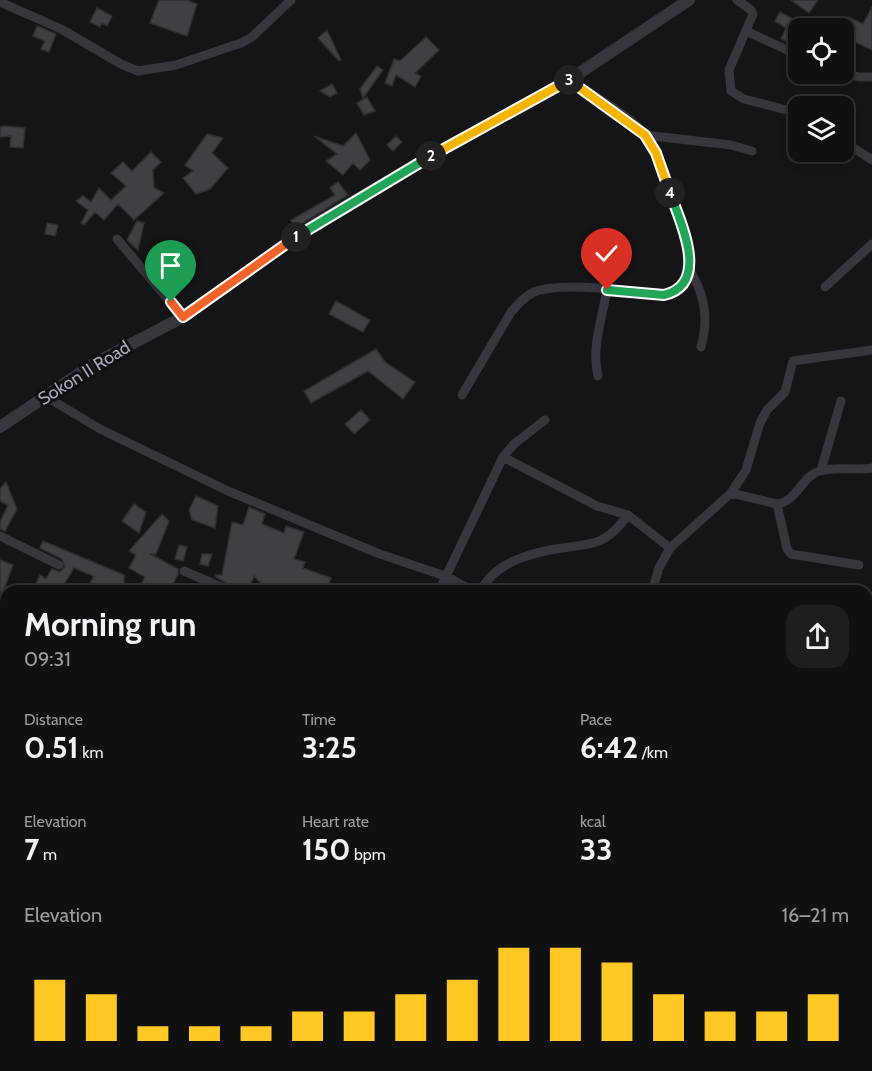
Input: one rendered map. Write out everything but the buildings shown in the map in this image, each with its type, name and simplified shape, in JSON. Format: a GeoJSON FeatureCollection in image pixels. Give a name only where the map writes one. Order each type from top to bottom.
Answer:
{"type":"FeatureCollection","features":[{"type":"Feature","properties":{"kind":"street"},"geometry":{"type":"LineString","coordinates":[[0,2],[61,29],[121,64],[138,71],[176,65],[241,43],[291,0]]}},
{"type":"Feature","properties":{"kind":"street","name":"Sokon II Road"},"geometry":{"type":"LineString","coordinates":[[0,427],[120,348],[183,317],[315,224],[438,152],[569,80],[689,0]]}},
{"type":"Feature","properties":{"kind":"street"},"geometry":{"type":"LineString","coordinates":[[736,0],[751,10],[753,14],[729,70],[728,82],[731,91],[744,99],[788,110]]}},
{"type":"Feature","properties":{"kind":"street"},"geometry":{"type":"LineString","coordinates":[[746,31],[788,50]]}},
{"type":"Feature","properties":{"kind":"street"},"geometry":{"type":"LineString","coordinates":[[854,76],[872,77]]}},
{"type":"Feature","properties":{"kind":"street"},"geometry":{"type":"LineString","coordinates":[[462,395],[520,301],[544,290],[671,293],[681,285],[688,268],[688,244],[656,153],[645,135],[569,80]]}},
{"type":"Feature","properties":{"kind":"street"},"geometry":{"type":"LineString","coordinates":[[645,135],[731,145],[752,151]]}},
{"type":"Feature","properties":{"kind":"street"},"geometry":{"type":"LineString","coordinates":[[854,148],[872,160]]}},
{"type":"Feature","properties":{"kind":"street"},"geometry":{"type":"LineString","coordinates":[[117,239],[183,317]]}},
{"type":"Feature","properties":{"kind":"street"},"geometry":{"type":"LineString","coordinates":[[825,287],[872,244]]}},
{"type":"Feature","properties":{"kind":"street"},"geometry":{"type":"LineString","coordinates":[[688,268],[697,281],[706,318],[700,347]]}},
{"type":"Feature","properties":{"kind":"street"},"geometry":{"type":"LineString","coordinates":[[598,376],[596,350],[607,290]]}},
{"type":"Feature","properties":{"kind":"street"},"geometry":{"type":"LineString","coordinates":[[654,585],[659,568],[670,548],[730,493],[746,470],[767,410],[784,392],[794,362],[872,350]]}},
{"type":"Feature","properties":{"kind":"street"},"geometry":{"type":"LineString","coordinates":[[45,396],[100,429],[228,491],[377,553],[448,577],[462,585]]}},
{"type":"Feature","properties":{"kind":"street"},"geometry":{"type":"LineString","coordinates":[[821,470],[841,401]]}},
{"type":"Feature","properties":{"kind":"street"},"geometry":{"type":"LineString","coordinates":[[443,585],[503,457],[514,444],[545,420]]}},
{"type":"Feature","properties":{"kind":"street"},"geometry":{"type":"LineString","coordinates":[[503,457],[597,506],[628,516],[670,548]]}},
{"type":"Feature","properties":{"kind":"street"},"geometry":{"type":"LineString","coordinates":[[730,493],[777,504],[790,500],[812,475],[821,470],[872,468]]}},
{"type":"Feature","properties":{"kind":"street"},"geometry":{"type":"LineString","coordinates":[[777,504],[787,549],[791,554],[859,565]]}},
{"type":"Feature","properties":{"kind":"street"},"geometry":{"type":"LineString","coordinates":[[484,585],[489,577],[515,561],[543,551],[598,541],[614,531],[628,516]]}},
{"type":"Feature","properties":{"kind":"street"},"geometry":{"type":"LineString","coordinates":[[0,536],[59,565]]}},
{"type":"Feature","properties":{"kind":"street"},"geometry":{"type":"LineString","coordinates":[[184,571],[216,585]]}},
{"type":"Feature","properties":{"kind":"route"},"geometry":{"type":"LineString","coordinates":[[171,302],[183,317],[315,224],[438,152],[569,80],[628,120],[645,135],[656,153],[690,255],[686,277],[677,290],[671,293],[664,295],[607,290]]}}]}
